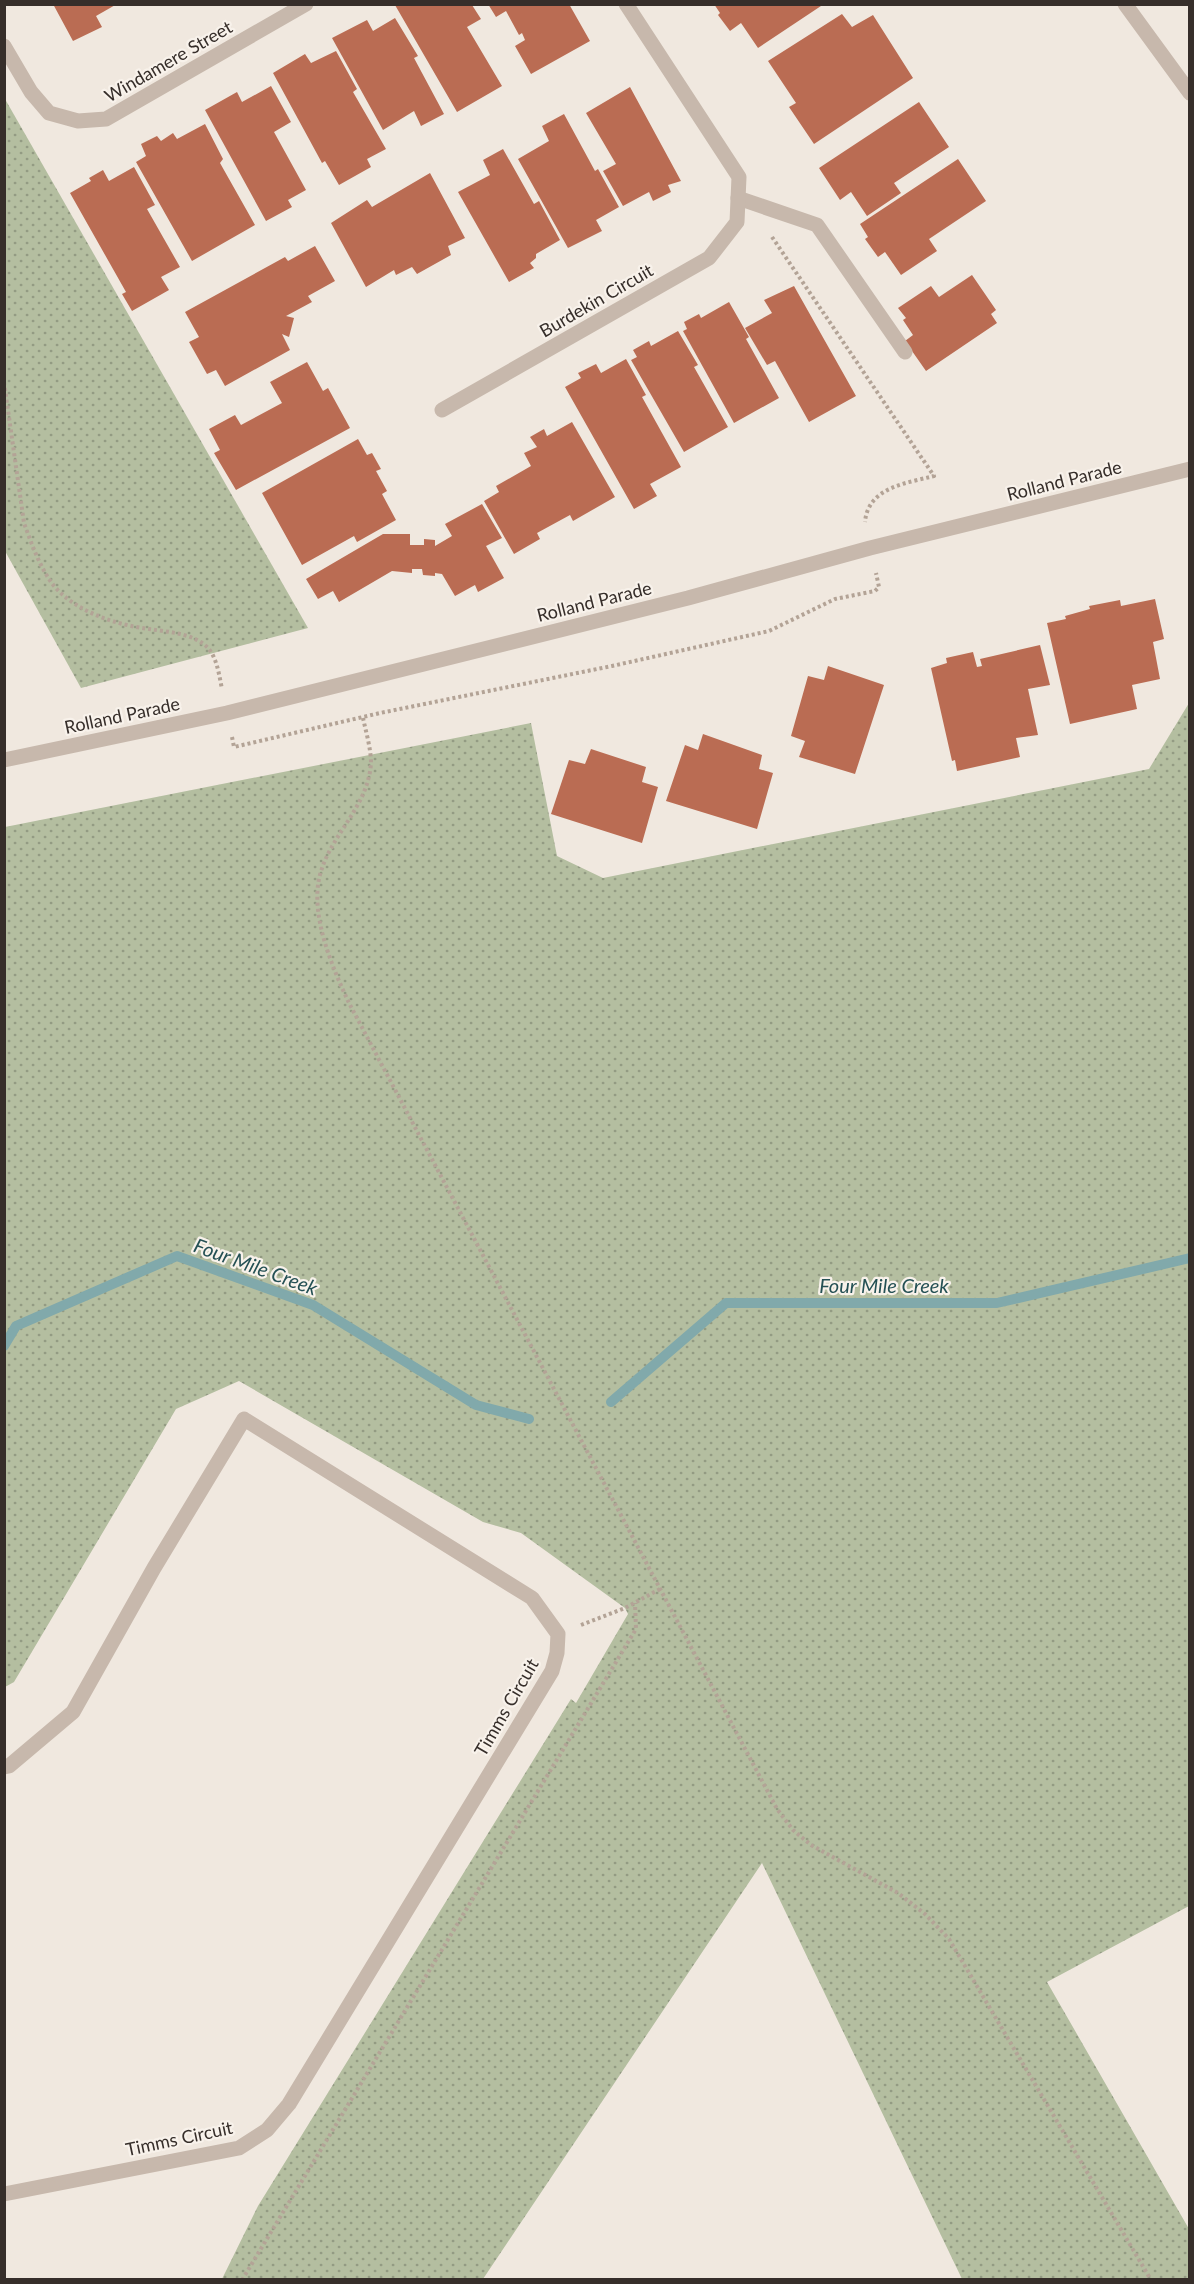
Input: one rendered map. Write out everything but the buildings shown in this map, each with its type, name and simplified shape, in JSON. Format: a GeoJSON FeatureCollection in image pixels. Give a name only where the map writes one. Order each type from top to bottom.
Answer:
{"type":"FeatureCollection","features":[{"type":"Feature","properties":{"kind":"street","name":"Windamere Street"},"geometry":{"type":"LineString","coordinates":[[4,46],[31,92],[49,112],[78,121],[106,119],[306,4]]}},
{"type":"Feature","properties":{"kind":"street"},"geometry":{"type":"LineString","coordinates":[[626,4],[739,177],[737,222]]}},
{"type":"Feature","properties":{"kind":"street"},"geometry":{"type":"LineString","coordinates":[[1125,4],[1190,93]]}},
{"type":"Feature","properties":{"kind":"street"},"geometry":{"type":"LineString","coordinates":[[738,198],[817,225],[905,352]]}},
{"type":"Feature","properties":{"kind":"street","name":"Burdekin Circuit"},"geometry":{"type":"LineString","coordinates":[[442,410],[709,258],[737,222]]}},
{"type":"Feature","properties":{"kind":"street","name":"Rolland Parade"},"geometry":{"type":"LineString","coordinates":[[4,760],[227,713],[677,601],[870,548],[1190,469]]}},
{"type":"Feature","properties":{"kind":"street"},"geometry":{"type":"LineString","coordinates":[[4,1767],[9,1766],[73,1712],[160,1558],[244,1419],[532,1598],[558,1634]]}},
{"type":"Feature","properties":{"kind":"street","name":"Timms Circuit"},"geometry":{"type":"LineString","coordinates":[[4,2194],[239,2148],[267,2130],[289,2104],[552,1671],[557,1653],[558,1634]]}},
{"type":"Feature","properties":{"kind":"path"},"geometry":{"type":"LineString","coordinates":[[4,382],[24,523],[32,544],[55,587],[71,600],[112,622],[136,628],[182,634],[197,639],[208,647],[214,657],[234,747],[612,666],[768,631],[835,599],[875,591],[879,587],[864,526],[866,511],[875,499],[890,488],[934,476],[766,230],[737,222]]}},
{"type":"Feature","properties":{"kind":"path"},"geometry":{"type":"LineString","coordinates":[[363,718],[371,761],[364,795],[322,866],[318,882],[318,906],[324,938],[334,972],[349,1003],[777,1809],[793,1830],[811,1845],[898,1893],[925,1914],[949,1939],[1151,2280]]}},
{"type":"Feature","properties":{"kind":"path"},"geometry":{"type":"LineString","coordinates":[[558,1634],[635,1603],[660,1589]]}},
{"type":"Feature","properties":{"kind":"path"},"geometry":{"type":"LineString","coordinates":[[242,2280],[636,1629],[635,1603]]}},
{"type":"Feature","properties":{"kind":"green space"},"geometry":{"type":"Polygon","coordinates":[[[4,99],[308,628],[81,688],[5,551],[4,99]]]}},
{"type":"Feature","properties":{"kind":"green space"},"geometry":{"type":"Polygon","coordinates":[[[1189,703],[1189,1906],[1047,1982],[1189,2229],[1189,2279],[962,2279],[762,1863],[483,2279],[222,2279],[258,2206],[571,1699],[576,1703],[628,1614],[625,1608],[521,1533],[483,1522],[239,1381],[176,1409],[14,1682],[5,1687],[5,827],[531,723],[557,856],[603,878],[1149,769],[1189,703]]]}},
{"type":"Feature","properties":{"kind":"waterway","name":"Four Mile Creek"},"geometry":{"type":"LineString","coordinates":[[4,1346],[16,1326],[177,1256],[313,1305],[476,1405],[529,1419]]}},
{"type":"Feature","properties":{"kind":"waterway","name":"Four Mile Creek"},"geometry":{"type":"LineString","coordinates":[[611,1402],[726,1303],[997,1303],[1190,1258]]}}]}
